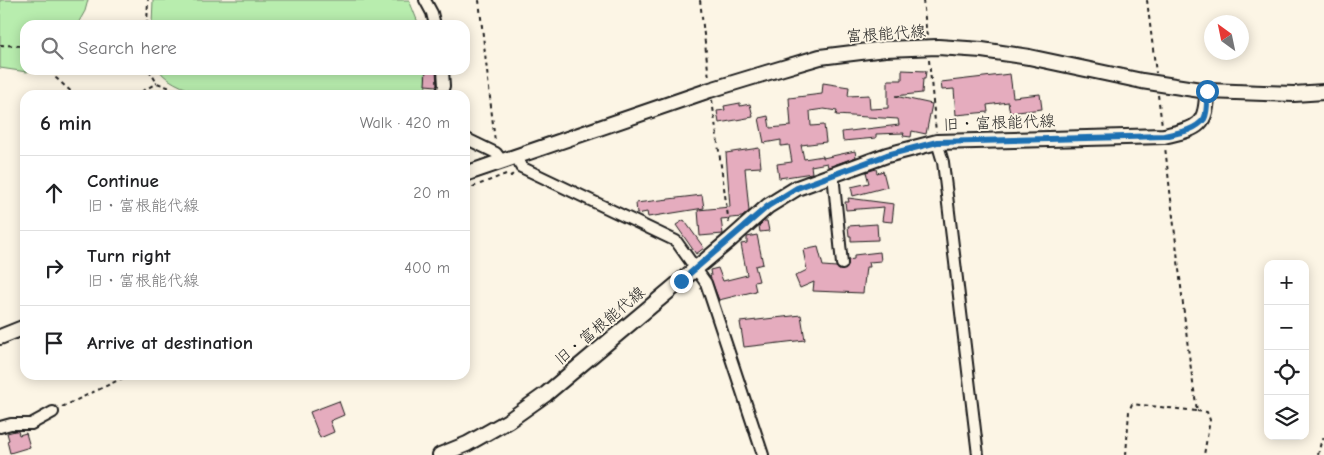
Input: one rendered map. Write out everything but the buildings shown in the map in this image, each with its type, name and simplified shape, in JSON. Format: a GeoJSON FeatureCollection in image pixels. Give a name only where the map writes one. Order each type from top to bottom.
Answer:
{"type":"FeatureCollection","features":[{"type":"Feature","properties":{"kind":"main road","name":"富根能代線"},"geometry":{"type":"LineString","coordinates":[[470,172],[499,157],[519,162],[710,90],[820,57],[885,48],[982,50],[1029,56],[1142,81],[1207,91],[1294,94],[1324,92]]}},
{"type":"Feature","properties":{"kind":"main road","name":"旧・富根能代線"},"geometry":{"type":"LineString","coordinates":[[440,455],[467,444],[508,421],[546,394],[768,206],[797,188],[887,155],[937,142],[1164,136],[1190,130],[1204,119],[1207,91]]}},
{"type":"Feature","properties":{"kind":"main road"},"geometry":{"type":"LineString","coordinates":[[0,336],[20,329]]}},
{"type":"Feature","properties":{"kind":"street"},"geometry":{"type":"LineString","coordinates":[[426,0],[434,20]]}},
{"type":"Feature","properties":{"kind":"street"},"geometry":{"type":"LineString","coordinates":[[443,75],[443,90]]}},
{"type":"Feature","properties":{"kind":"street"},"geometry":{"type":"LineString","coordinates":[[470,141],[499,157]]}},
{"type":"Feature","properties":{"kind":"street"},"geometry":{"type":"LineString","coordinates":[[937,142],[943,162],[978,455]]}},
{"type":"Feature","properties":{"kind":"street"},"geometry":{"type":"LineString","coordinates":[[519,162],[676,241],[706,283],[763,455]]}},
{"type":"Feature","properties":{"kind":"street"},"geometry":{"type":"LineString","coordinates":[[833,174],[842,264]]}},
{"type":"Feature","properties":{"kind":"street"},"geometry":{"type":"LineString","coordinates":[[0,427],[11,424],[31,424],[53,412]]}},
{"type":"Feature","properties":{"kind":"path"},"geometry":{"type":"LineString","coordinates":[[147,20],[148,0]]}},
{"type":"Feature","properties":{"kind":"path"},"geometry":{"type":"LineString","coordinates":[[479,0],[499,157]]}},
{"type":"Feature","properties":{"kind":"path"},"geometry":{"type":"LineString","coordinates":[[700,0],[710,90],[731,239]]}},
{"type":"Feature","properties":{"kind":"path"},"geometry":{"type":"LineString","coordinates":[[923,0],[937,142]]}},
{"type":"Feature","properties":{"kind":"path"},"geometry":{"type":"LineString","coordinates":[[1146,0],[1156,77]]}},
{"type":"Feature","properties":{"kind":"path"},"geometry":{"type":"LineString","coordinates":[[0,45],[20,46]]}},
{"type":"Feature","properties":{"kind":"path"},"geometry":{"type":"LineString","coordinates":[[54,75],[69,90]]}},
{"type":"Feature","properties":{"kind":"path"},"geometry":{"type":"LineString","coordinates":[[152,75],[157,83],[176,90]]}},
{"type":"Feature","properties":{"kind":"path"},"geometry":{"type":"LineString","coordinates":[[144,90],[157,83]]}},
{"type":"Feature","properties":{"kind":"path"},"geometry":{"type":"LineString","coordinates":[[1157,87],[1197,411]]}},
{"type":"Feature","properties":{"kind":"path"},"geometry":{"type":"LineString","coordinates":[[470,188],[506,174],[511,176],[519,162]]}},
{"type":"Feature","properties":{"kind":"path"},"geometry":{"type":"LineString","coordinates":[[53,412],[119,380]]}},
{"type":"Feature","properties":{"kind":"path"},"geometry":{"type":"LineString","coordinates":[[1126,455],[1129,412],[1132,404],[1207,412],[1210,420],[1204,455]]}},
{"type":"Feature","properties":{"kind":"path"},"geometry":{"type":"LineString","coordinates":[[1318,455],[1320,442],[1324,438]]}},
{"type":"Feature","properties":{"kind":"green space"},"geometry":{"type":"Polygon","coordinates":[[[0,0],[88,0],[80,20],[20,20],[20,71],[0,68],[0,0]]]}},
{"type":"Feature","properties":{"kind":"green space"},"geometry":{"type":"Polygon","coordinates":[[[153,0],[409,0],[417,20],[152,20],[153,0]]]}},
{"type":"Feature","properties":{"kind":"green space"},"geometry":{"type":"Polygon","coordinates":[[[163,75],[425,75],[426,90],[192,90],[163,75]]]}},
{"type":"Feature","properties":{"kind":"route"},"geometry":{"type":"LineString","coordinates":[[681,281],[768,206],[797,188],[887,155],[937,142],[1164,136],[1190,130],[1204,119],[1207,91]]}}]}
